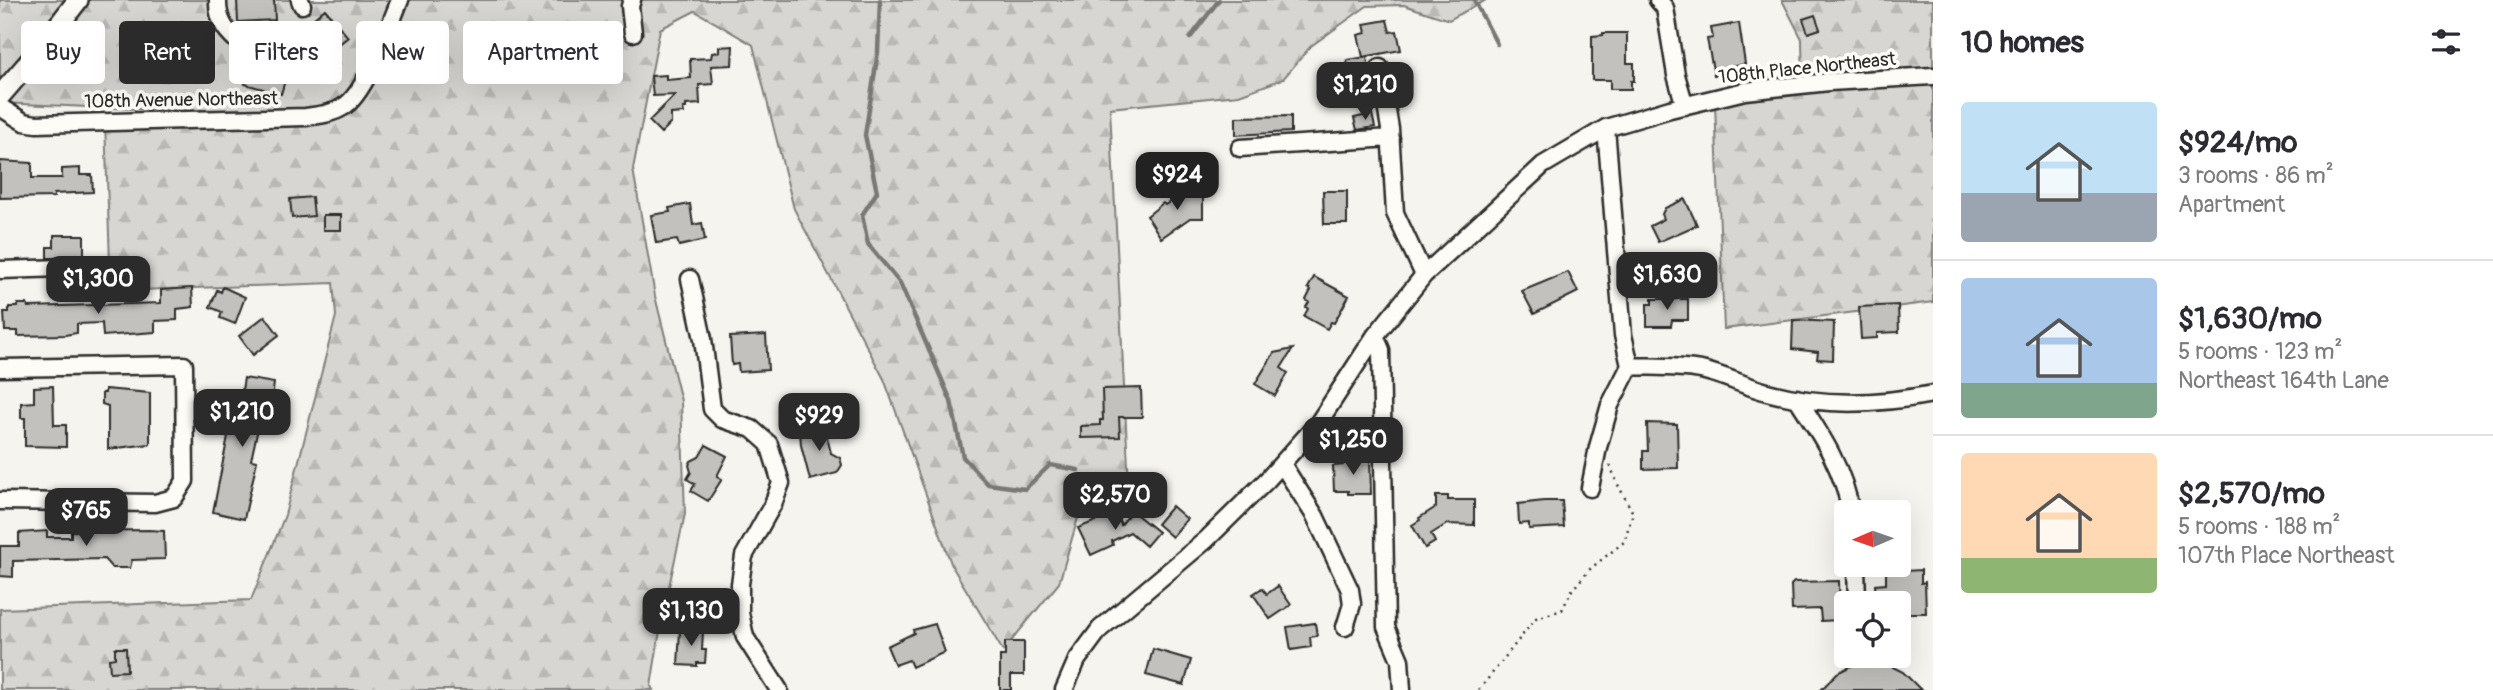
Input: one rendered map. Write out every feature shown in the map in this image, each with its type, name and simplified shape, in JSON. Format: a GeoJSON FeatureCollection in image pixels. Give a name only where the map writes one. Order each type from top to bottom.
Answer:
{"type":"FeatureCollection","features":[{"type":"Feature","properties":{"kind":"main road"},"geometry":{"type":"LineString","coordinates":[[0,96],[78,0]]}},
{"type":"Feature","properties":{"kind":"street"},"geometry":{"type":"LineString","coordinates":[[218,0],[217,11],[222,27],[229,33]]}},
{"type":"Feature","properties":{"kind":"street","name":"108th Avenue Northeast"},"geometry":{"type":"LineString","coordinates":[[0,107],[24,122],[36,124],[306,117],[327,114],[346,107],[370,72],[400,0]]}},
{"type":"Feature","properties":{"kind":"street"},"geometry":{"type":"LineString","coordinates":[[632,0],[630,6],[633,33]]}},
{"type":"Feature","properties":{"kind":"street"},"geometry":{"type":"LineString","coordinates":[[1658,0],[1665,8],[1676,75],[1685,106]]}},
{"type":"Feature","properties":{"kind":"street"},"geometry":{"type":"LineString","coordinates":[[1380,68],[1391,138],[1395,213],[1424,275]]}},
{"type":"Feature","properties":{"kind":"street","name":"108th Place Northeast"},"geometry":{"type":"LineString","coordinates":[[1064,690],[1077,660],[1100,629],[1206,540],[1282,464],[1320,422],[1375,336],[1424,275],[1543,165],[1606,128],[1745,92],[1829,82],[1933,76]]}},
{"type":"Feature","properties":{"kind":"street"},"geometry":{"type":"LineString","coordinates":[[1590,488],[1610,405],[1630,366],[1623,335],[1606,128]]}},
{"type":"Feature","properties":{"kind":"street"},"geometry":{"type":"LineString","coordinates":[[1240,148],[1391,138]]}},
{"type":"Feature","properties":{"kind":"street"},"geometry":{"type":"LineString","coordinates":[[0,270],[64,268]]}},
{"type":"Feature","properties":{"kind":"street"},"geometry":{"type":"LineString","coordinates":[[690,279],[703,339],[712,409],[722,419],[752,429],[769,444],[781,483],[773,504],[744,556],[740,584],[740,613],[745,637],[779,690]]}},
{"type":"Feature","properties":{"kind":"street"},"geometry":{"type":"LineString","coordinates":[[1375,336],[1381,350],[1386,627],[1400,660],[1402,690]]}},
{"type":"Feature","properties":{"kind":"street"},"geometry":{"type":"LineString","coordinates":[[0,368],[184,365],[185,481],[174,498],[155,503],[0,501]]}},
{"type":"Feature","properties":{"kind":"street"},"geometry":{"type":"LineString","coordinates":[[1630,366],[1697,370],[1797,398],[1869,404],[1896,402],[1933,394]]}},
{"type":"Feature","properties":{"kind":"street"},"geometry":{"type":"LineString","coordinates":[[1797,398],[1834,457],[1850,500]]}},
{"type":"Feature","properties":{"kind":"street"},"geometry":{"type":"LineString","coordinates":[[1282,464],[1315,516],[1350,590],[1352,604],[1345,628]]}},
{"type":"Feature","properties":{"kind":"path"},"geometry":{"type":"LineString","coordinates":[[1479,690],[1536,618],[1562,610],[1572,590],[1591,568],[1624,542],[1633,513],[1616,481],[1601,437]]}},
{"type":"Feature","properties":{"kind":"green space"},"geometry":{"type":"Polygon","coordinates":[[[0,0],[1486,0],[1449,20],[1404,5],[1367,6],[1311,46],[1283,79],[1239,95],[1110,108],[1129,486],[1080,511],[1059,583],[1003,651],[952,566],[884,379],[794,209],[753,45],[695,11],[660,29],[633,169],[655,296],[681,401],[685,514],[662,618],[651,686],[653,690],[0,690],[0,609],[251,600],[285,515],[336,316],[333,283],[111,291],[105,122],[291,116],[0,103],[0,0]]]}},
{"type":"Feature","properties":{"kind":"green space"},"geometry":{"type":"Polygon","coordinates":[[[1782,0],[1933,0],[1933,302],[1724,329],[1715,104],[1803,90],[1802,39],[1782,0]]]}},
{"type":"Feature","properties":{"kind":"building"},"geometry":{"type":"Polygon","coordinates":[[[237,0],[274,0],[275,20],[238,21],[237,0]]]}},
{"type":"Feature","properties":{"kind":"building"},"geometry":{"type":"Polygon","coordinates":[[[325,9],[335,21],[311,21],[325,9]]]}},
{"type":"Feature","properties":{"kind":"building"},"geometry":{"type":"Polygon","coordinates":[[[1815,15],[1820,29],[1808,33],[1803,19],[1815,15]]]}},
{"type":"Feature","properties":{"kind":"building"},"geometry":{"type":"Polygon","coordinates":[[[1387,20],[1390,32],[1397,31],[1401,50],[1363,57],[1358,35],[1366,33],[1364,24],[1387,20]]]}},
{"type":"Feature","properties":{"kind":"building"},"geometry":{"type":"Polygon","coordinates":[[[1739,23],[1745,64],[1731,67],[1732,72],[1714,75],[1707,39],[1713,38],[1711,28],[1739,23]]]}},
{"type":"Feature","properties":{"kind":"building"},"geometry":{"type":"Polygon","coordinates":[[[342,30],[348,37],[342,42],[342,30]]]}},
{"type":"Feature","properties":{"kind":"building"},"geometry":{"type":"Polygon","coordinates":[[[1627,33],[1627,63],[1634,63],[1631,89],[1610,89],[1610,80],[1592,80],[1592,36],[1627,33]]]}},
{"type":"Feature","properties":{"kind":"building"},"geometry":{"type":"Polygon","coordinates":[[[733,46],[732,65],[711,66],[713,84],[699,85],[700,104],[686,105],[686,108],[683,108],[684,113],[671,114],[671,123],[661,133],[649,121],[675,95],[653,96],[651,76],[666,75],[666,80],[691,78],[690,59],[711,58],[712,53],[719,52],[719,47],[733,46]]]}},
{"type":"Feature","properties":{"kind":"building"},"geometry":{"type":"Polygon","coordinates":[[[1367,57],[1370,78],[1350,81],[1347,60],[1367,57]]]}},
{"type":"Feature","properties":{"kind":"building"},"geometry":{"type":"Polygon","coordinates":[[[245,84],[284,84],[281,94],[245,84]]]}},
{"type":"Feature","properties":{"kind":"building"},"geometry":{"type":"Polygon","coordinates":[[[1372,114],[1375,127],[1357,130],[1354,118],[1372,114]]]}},
{"type":"Feature","properties":{"kind":"building"},"geometry":{"type":"Polygon","coordinates":[[[1291,116],[1291,132],[1236,135],[1236,117],[1291,116]]]}},
{"type":"Feature","properties":{"kind":"building"},"geometry":{"type":"Polygon","coordinates":[[[0,161],[32,163],[32,178],[62,178],[62,169],[80,168],[80,175],[92,175],[93,192],[54,194],[54,197],[0,198],[0,161]]]}},
{"type":"Feature","properties":{"kind":"building"},"geometry":{"type":"Polygon","coordinates":[[[1186,191],[1203,191],[1203,218],[1190,218],[1161,238],[1147,216],[1163,203],[1165,205],[1186,191]]]}},
{"type":"Feature","properties":{"kind":"building"},"geometry":{"type":"Polygon","coordinates":[[[1323,191],[1347,191],[1347,224],[1324,224],[1323,191]]]}},
{"type":"Feature","properties":{"kind":"building"},"geometry":{"type":"Polygon","coordinates":[[[312,197],[314,216],[292,218],[290,199],[312,197]]]}},
{"type":"Feature","properties":{"kind":"building"},"geometry":{"type":"Polygon","coordinates":[[[1685,199],[1697,225],[1658,242],[1650,226],[1664,219],[1662,214],[1665,208],[1685,199]]]}},
{"type":"Feature","properties":{"kind":"building"},"geometry":{"type":"Polygon","coordinates":[[[690,204],[693,225],[702,223],[705,240],[679,246],[677,240],[656,243],[651,215],[670,212],[669,208],[690,204]]]}},
{"type":"Feature","properties":{"kind":"building"},"geometry":{"type":"Polygon","coordinates":[[[323,215],[341,215],[341,230],[323,230],[323,215]]]}},
{"type":"Feature","properties":{"kind":"building"},"geometry":{"type":"Polygon","coordinates":[[[54,235],[84,235],[84,261],[47,258],[47,247],[54,247],[54,235]]]}},
{"type":"Feature","properties":{"kind":"building"},"geometry":{"type":"Polygon","coordinates":[[[1568,272],[1578,292],[1534,314],[1522,291],[1568,272]]]}},
{"type":"Feature","properties":{"kind":"building"},"geometry":{"type":"Polygon","coordinates":[[[1314,277],[1349,296],[1334,323],[1331,322],[1327,329],[1304,316],[1309,302],[1306,300],[1311,290],[1308,288],[1314,277]]]}},
{"type":"Feature","properties":{"kind":"building"},"geometry":{"type":"Polygon","coordinates":[[[223,287],[245,297],[235,324],[220,318],[222,312],[210,307],[217,290],[221,292],[223,287]]]}},
{"type":"Feature","properties":{"kind":"building"},"geometry":{"type":"Polygon","coordinates":[[[192,288],[193,307],[177,309],[177,320],[155,321],[155,332],[103,336],[102,323],[77,324],[77,333],[65,335],[18,336],[18,331],[5,331],[4,312],[9,312],[9,307],[18,307],[18,304],[27,304],[28,307],[161,303],[161,290],[192,288]]]}},
{"type":"Feature","properties":{"kind":"building"},"geometry":{"type":"Polygon","coordinates":[[[1652,299],[1688,299],[1688,320],[1672,320],[1671,326],[1647,326],[1647,304],[1652,304],[1652,299]]]}},
{"type":"Feature","properties":{"kind":"building"},"geometry":{"type":"Polygon","coordinates":[[[1898,305],[1899,332],[1877,333],[1877,338],[1861,339],[1859,307],[1898,305]]]}},
{"type":"Feature","properties":{"kind":"building"},"geometry":{"type":"Polygon","coordinates":[[[265,316],[279,335],[253,355],[239,336],[265,316]]]}},
{"type":"Feature","properties":{"kind":"building"},"geometry":{"type":"Polygon","coordinates":[[[1793,320],[1834,322],[1833,360],[1817,359],[1818,352],[1792,349],[1793,320]]]}},
{"type":"Feature","properties":{"kind":"building"},"geometry":{"type":"Polygon","coordinates":[[[766,335],[768,370],[739,372],[738,364],[732,365],[730,337],[766,335]]]}},
{"type":"Feature","properties":{"kind":"building"},"geometry":{"type":"Polygon","coordinates":[[[1293,349],[1281,368],[1288,373],[1275,396],[1255,384],[1274,353],[1293,349]]]}},
{"type":"Feature","properties":{"kind":"building"},"geometry":{"type":"Polygon","coordinates":[[[244,378],[274,383],[271,407],[263,406],[251,460],[257,461],[244,519],[213,512],[228,436],[223,435],[228,412],[238,414],[244,378]]]}},
{"type":"Feature","properties":{"kind":"building"},"geometry":{"type":"Polygon","coordinates":[[[53,386],[54,425],[66,425],[66,447],[25,446],[25,418],[21,418],[21,403],[34,402],[34,387],[53,386]]]}},
{"type":"Feature","properties":{"kind":"building"},"geometry":{"type":"Polygon","coordinates":[[[1141,388],[1142,417],[1119,417],[1120,437],[1081,438],[1081,426],[1100,425],[1100,420],[1103,420],[1102,389],[1141,388]]]}},
{"type":"Feature","properties":{"kind":"building"},"geometry":{"type":"Polygon","coordinates":[[[105,389],[150,393],[150,444],[108,449],[108,406],[102,404],[102,393],[105,393],[105,389]]]}},
{"type":"Feature","properties":{"kind":"building"},"geometry":{"type":"Polygon","coordinates":[[[1647,423],[1677,424],[1678,468],[1643,469],[1643,451],[1648,451],[1647,423]]]}},
{"type":"Feature","properties":{"kind":"building"},"geometry":{"type":"Polygon","coordinates":[[[824,425],[831,453],[840,458],[842,465],[837,473],[810,480],[800,431],[824,425]]]}},
{"type":"Feature","properties":{"kind":"building"},"geometry":{"type":"Polygon","coordinates":[[[706,445],[727,456],[717,476],[722,479],[708,501],[691,491],[695,484],[687,479],[691,472],[691,461],[699,457],[706,445]]]}},
{"type":"Feature","properties":{"kind":"building"},"geometry":{"type":"Polygon","coordinates":[[[1370,459],[1371,494],[1334,491],[1333,466],[1343,465],[1343,460],[1370,459]]]}},
{"type":"Feature","properties":{"kind":"building"},"geometry":{"type":"Polygon","coordinates":[[[1436,496],[1448,496],[1448,500],[1474,500],[1474,525],[1447,524],[1431,534],[1435,542],[1425,548],[1412,525],[1436,507],[1436,496]]]}},
{"type":"Feature","properties":{"kind":"building"},"geometry":{"type":"Polygon","coordinates":[[[1562,501],[1564,527],[1529,529],[1529,523],[1519,524],[1518,504],[1562,501]]]}},
{"type":"Feature","properties":{"kind":"building"},"geometry":{"type":"Polygon","coordinates":[[[1172,506],[1187,519],[1172,537],[1157,524],[1172,506]]]}},
{"type":"Feature","properties":{"kind":"building"},"geometry":{"type":"Polygon","coordinates":[[[1132,511],[1158,532],[1146,546],[1130,532],[1112,541],[1113,545],[1091,555],[1078,528],[1116,513],[1121,525],[1132,511]]]}},
{"type":"Feature","properties":{"kind":"building"},"geometry":{"type":"Polygon","coordinates":[[[47,531],[47,537],[71,537],[71,531],[164,531],[165,559],[132,560],[130,568],[112,568],[104,559],[13,561],[13,577],[0,576],[0,546],[19,546],[19,533],[47,531]]]}},
{"type":"Feature","properties":{"kind":"building"},"geometry":{"type":"Polygon","coordinates":[[[1921,570],[1921,583],[1925,582],[1926,613],[1911,613],[1911,591],[1875,591],[1875,585],[1886,584],[1886,578],[1911,578],[1911,571],[1921,570]]]}},
{"type":"Feature","properties":{"kind":"building"},"geometry":{"type":"Polygon","coordinates":[[[1839,581],[1839,591],[1834,591],[1834,620],[1821,621],[1820,609],[1792,610],[1791,585],[1794,582],[1839,581]]]}},
{"type":"Feature","properties":{"kind":"building"},"geometry":{"type":"Polygon","coordinates":[[[1278,586],[1291,605],[1270,619],[1253,594],[1262,588],[1267,594],[1278,586]]]}},
{"type":"Feature","properties":{"kind":"building"},"geometry":{"type":"Polygon","coordinates":[[[1315,623],[1317,636],[1310,637],[1311,647],[1291,650],[1287,627],[1315,623]]]}},
{"type":"Feature","properties":{"kind":"building"},"geometry":{"type":"Polygon","coordinates":[[[935,624],[945,652],[912,667],[909,660],[895,665],[887,646],[914,633],[913,630],[935,624]]]}},
{"type":"Feature","properties":{"kind":"building"},"geometry":{"type":"Polygon","coordinates":[[[680,630],[703,631],[702,650],[706,650],[705,663],[697,663],[697,666],[678,665],[680,630]]]}},
{"type":"Feature","properties":{"kind":"building"},"geometry":{"type":"Polygon","coordinates":[[[1005,642],[1024,642],[1024,675],[1011,675],[1011,690],[1000,690],[1000,656],[1005,656],[1005,642]]]}},
{"type":"Feature","properties":{"kind":"building"},"geometry":{"type":"Polygon","coordinates":[[[115,648],[126,648],[127,671],[110,672],[109,659],[115,658],[115,648]]]}},
{"type":"Feature","properties":{"kind":"building"},"geometry":{"type":"Polygon","coordinates":[[[1153,649],[1191,660],[1184,685],[1146,675],[1153,649]]]}},
{"type":"Feature","properties":{"kind":"building"},"geometry":{"type":"Polygon","coordinates":[[[1847,668],[1895,668],[1903,672],[1921,690],[1821,690],[1837,673],[1847,668]]]}},
{"type":"Feature","properties":{"kind":"waterway"},"geometry":{"type":"LineString","coordinates":[[880,0],[878,52],[865,135],[877,192],[862,215],[868,244],[900,283],[951,401],[963,457],[988,484],[1025,489],[1050,465],[1078,470]]}},
{"type":"Feature","properties":{"kind":"waterway"},"geometry":{"type":"LineString","coordinates":[[1190,38],[1219,0]]}},
{"type":"Feature","properties":{"kind":"waterway"},"geometry":{"type":"LineString","coordinates":[[1474,0],[1497,44]]}}]}
